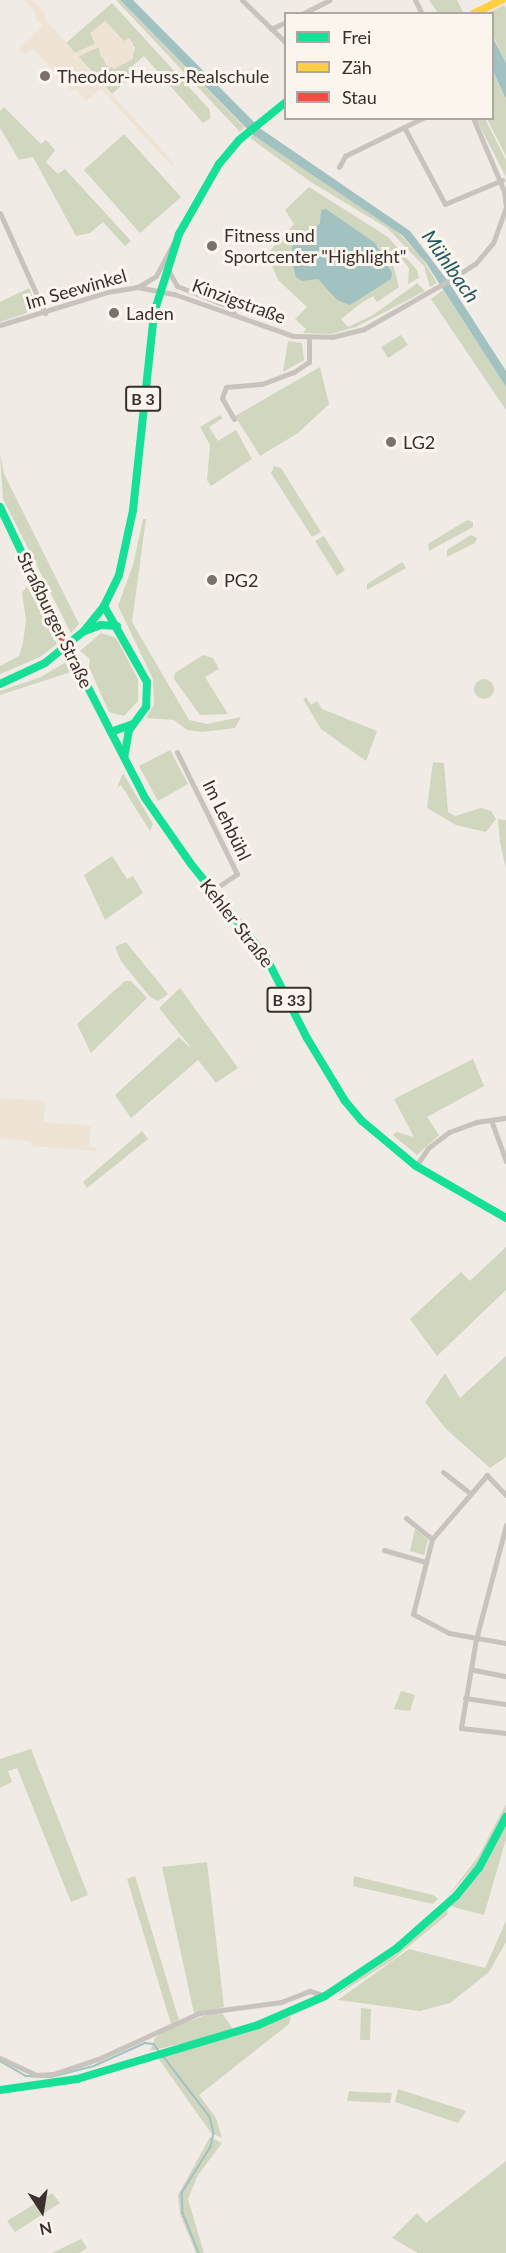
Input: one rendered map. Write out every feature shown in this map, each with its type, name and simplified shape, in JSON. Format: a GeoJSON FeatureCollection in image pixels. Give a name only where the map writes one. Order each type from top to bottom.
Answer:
{"type":"FeatureCollection","features":[{"type":"Feature","properties":{"kind":"main road"},"geometry":{"type":"LineString","coordinates":[[477,12],[502,0]]}},
{"type":"Feature","properties":{"kind":"main road","name":"B 3"},"geometry":{"type":"LineString","coordinates":[[0,684],[45,663],[84,631],[104,606],[119,575],[128,538],[145,377],[160,290],[179,234],[206,185],[239,140],[265,115],[284,103]]}},
{"type":"Feature","properties":{"kind":"main road","name":"Straßburger Straße"},"geometry":{"type":"LineString","coordinates":[[0,507],[60,633],[111,732]]}},
{"type":"Feature","properties":{"kind":"main road"},"geometry":{"type":"LineString","coordinates":[[104,606],[147,682],[146,707],[133,724],[124,757]]}},
{"type":"Feature","properties":{"kind":"main road"},"geometry":{"type":"LineString","coordinates":[[84,631],[101,625],[117,626]]}},
{"type":"Feature","properties":{"kind":"main road"},"geometry":{"type":"LineString","coordinates":[[111,732],[133,724]]}},
{"type":"Feature","properties":{"kind":"main road","name":"Kehler Straße"},"geometry":{"type":"LineString","coordinates":[[111,732],[164,827],[266,957],[312,1048],[345,1101],[362,1121],[416,1166],[506,1218]]}},
{"type":"Feature","properties":{"kind":"main road"},"geometry":{"type":"LineString","coordinates":[[0,2090],[77,2079],[258,2025],[325,1996],[397,1948],[456,1896],[479,1868],[506,1818]]}},
{"type":"Feature","properties":{"kind":"street"},"geometry":{"type":"LineString","coordinates":[[242,0],[284,42]]}},
{"type":"Feature","properties":{"kind":"street"},"geometry":{"type":"LineString","coordinates":[[306,12],[330,0]]}},
{"type":"Feature","properties":{"kind":"street"},"geometry":{"type":"LineString","coordinates":[[271,29],[284,22]]}},
{"type":"Feature","properties":{"kind":"street"},"geometry":{"type":"LineString","coordinates":[[339,167],[345,156],[419,120]]}},
{"type":"Feature","properties":{"kind":"street","name":"Kinzigstraße"},"geometry":{"type":"LineString","coordinates":[[160,290],[281,333],[309,337],[364,329],[476,263],[493,243],[506,207],[502,180],[474,120]]}},
{"type":"Feature","properties":{"kind":"street"},"geometry":{"type":"LineString","coordinates":[[404,127],[445,204],[502,180]]}},
{"type":"Feature","properties":{"kind":"street"},"geometry":{"type":"LineString","coordinates":[[0,213],[45,313]]}},
{"type":"Feature","properties":{"kind":"street"},"geometry":{"type":"LineString","coordinates":[[137,287],[156,276],[179,234]]}},
{"type":"Feature","properties":{"kind":"street"},"geometry":{"type":"LineString","coordinates":[[167,268],[177,286],[230,307],[236,316]]}},
{"type":"Feature","properties":{"kind":"street","name":"Im Seewinkel"},"geometry":{"type":"LineString","coordinates":[[0,325],[107,292],[137,287],[160,290]]}},
{"type":"Feature","properties":{"kind":"street"},"geometry":{"type":"LineString","coordinates":[[234,419],[222,398],[226,387],[269,382],[305,366],[310,357],[309,337]]}},
{"type":"Feature","properties":{"kind":"street","name":"Im Lehbühl"},"geometry":{"type":"LineString","coordinates":[[177,753],[237,874],[212,891]]}},
{"type":"Feature","properties":{"kind":"street"},"geometry":{"type":"LineString","coordinates":[[416,1166],[428,1148],[449,1132],[491,1119],[506,1118]]}},
{"type":"Feature","properties":{"kind":"street"},"geometry":{"type":"LineString","coordinates":[[491,1119],[506,1161]]}},
{"type":"Feature","properties":{"kind":"street"},"geometry":{"type":"LineString","coordinates":[[443,1472],[470,1493]]}},
{"type":"Feature","properties":{"kind":"street"},"geometry":{"type":"LineString","coordinates":[[506,1495],[487,1475],[432,1539],[413,1614],[448,1633],[506,1643]]}},
{"type":"Feature","properties":{"kind":"street"},"geometry":{"type":"LineString","coordinates":[[406,1518],[432,1539]]}},
{"type":"Feature","properties":{"kind":"street"},"geometry":{"type":"LineString","coordinates":[[506,1525],[476,1639],[474,1670],[465,1698],[461,1728],[506,1733]]}},
{"type":"Feature","properties":{"kind":"street"},"geometry":{"type":"LineString","coordinates":[[384,1550],[426,1562]]}},
{"type":"Feature","properties":{"kind":"street"},"geometry":{"type":"LineString","coordinates":[[474,1670],[506,1676]]}},
{"type":"Feature","properties":{"kind":"street"},"geometry":{"type":"LineString","coordinates":[[465,1698],[506,1704]]}},
{"type":"Feature","properties":{"kind":"street"},"geometry":{"type":"LineString","coordinates":[[0,2058],[36,2075],[53,2074],[98,2059],[199,2013],[281,2002],[310,1991],[325,1996]]}},
{"type":"Feature","properties":{"kind":"green space"},"geometry":{"type":"Polygon","coordinates":[[[116,0],[120,0],[244,127],[240,132],[116,0]]]}},
{"type":"Feature","properties":{"kind":"green space"},"geometry":{"type":"Polygon","coordinates":[[[429,0],[457,0],[463,12],[437,12],[429,0]]]}},
{"type":"Feature","properties":{"kind":"green space"},"geometry":{"type":"Polygon","coordinates":[[[112,3],[209,109],[211,118],[203,123],[144,56],[128,70],[132,76],[112,94],[78,56],[99,47],[101,57],[132,58],[135,47],[124,42],[105,21],[95,44],[75,53],[66,43],[112,3]]]}},
{"type":"Feature","properties":{"kind":"green space"},"geometry":{"type":"Polygon","coordinates":[[[504,5],[506,8],[506,63],[494,38],[494,12],[490,12],[504,5]]]}},
{"type":"Feature","properties":{"kind":"green space"},"geometry":{"type":"Polygon","coordinates":[[[494,73],[506,99],[506,156],[488,120],[494,120],[494,73]]]}},
{"type":"Feature","properties":{"kind":"green space"},"geometry":{"type":"Polygon","coordinates":[[[4,107],[41,144],[46,140],[55,150],[46,162],[58,174],[65,169],[131,241],[125,246],[103,222],[90,233],[76,236],[33,157],[19,160],[0,128],[0,111],[4,107]]]}},
{"type":"Feature","properties":{"kind":"green space"},"geometry":{"type":"Polygon","coordinates":[[[477,120],[486,120],[506,160],[506,177],[477,120]]]}},
{"type":"Feature","properties":{"kind":"green space"},"geometry":{"type":"Polygon","coordinates":[[[124,134],[181,197],[140,233],[84,170],[124,134]]]}},
{"type":"Feature","properties":{"kind":"green space"},"geometry":{"type":"Polygon","coordinates":[[[253,135],[393,227],[421,257],[437,283],[430,287],[424,266],[387,228],[311,182],[250,138],[253,135]]]}},
{"type":"Feature","properties":{"kind":"green space"},"geometry":{"type":"Polygon","coordinates":[[[309,187],[388,237],[417,270],[419,278],[408,284],[409,268],[400,257],[393,264],[399,287],[377,302],[373,296],[360,304],[341,319],[348,327],[373,315],[417,283],[425,291],[356,327],[331,334],[303,333],[306,329],[295,319],[307,307],[278,280],[267,254],[294,224],[285,210],[309,187]]]}},
{"type":"Feature","properties":{"kind":"green space"},"geometry":{"type":"Polygon","coordinates":[[[29,288],[36,306],[33,311],[0,322],[0,302],[29,288]]]}},
{"type":"Feature","properties":{"kind":"green space"},"geometry":{"type":"Polygon","coordinates":[[[443,290],[506,387],[506,410],[431,299],[443,290]]]}},
{"type":"Feature","properties":{"kind":"green space"},"geometry":{"type":"Polygon","coordinates":[[[401,335],[408,345],[388,358],[381,347],[401,335]]]}},
{"type":"Feature","properties":{"kind":"green space"},"geometry":{"type":"Polygon","coordinates":[[[288,341],[302,343],[304,360],[283,372],[288,341]]]}},
{"type":"Feature","properties":{"kind":"green space"},"geometry":{"type":"Polygon","coordinates":[[[320,367],[329,404],[298,433],[260,456],[235,416],[320,367]]]}},
{"type":"Feature","properties":{"kind":"green space"},"geometry":{"type":"Polygon","coordinates":[[[220,415],[223,418],[209,427],[218,441],[236,430],[252,459],[211,486],[207,480],[210,445],[200,427],[220,415]]]}},
{"type":"Feature","properties":{"kind":"green space"},"geometry":{"type":"Polygon","coordinates":[[[0,453],[4,474],[79,624],[71,633],[3,499],[0,453]]]}},
{"type":"Feature","properties":{"kind":"green space"},"geometry":{"type":"Polygon","coordinates":[[[274,466],[281,468],[321,532],[312,537],[271,473],[274,466]]]}},
{"type":"Feature","properties":{"kind":"green space"},"geometry":{"type":"Polygon","coordinates":[[[143,519],[146,519],[132,622],[189,720],[207,724],[241,717],[235,728],[202,732],[187,730],[174,720],[146,718],[154,705],[153,679],[118,606],[133,565],[143,519]]]}},
{"type":"Feature","properties":{"kind":"green space"},"geometry":{"type":"Polygon","coordinates":[[[467,520],[473,522],[473,527],[429,551],[428,544],[467,520]]]}},
{"type":"Feature","properties":{"kind":"green space"},"geometry":{"type":"Polygon","coordinates":[[[471,535],[477,538],[475,543],[447,557],[447,550],[471,535]]]}},
{"type":"Feature","properties":{"kind":"green space"},"geometry":{"type":"Polygon","coordinates":[[[324,536],[345,570],[337,576],[315,541],[324,536]]]}},
{"type":"Feature","properties":{"kind":"green space"},"geometry":{"type":"Polygon","coordinates":[[[402,562],[406,568],[367,590],[367,584],[402,562]]]}},
{"type":"Feature","properties":{"kind":"green space"},"geometry":{"type":"Polygon","coordinates":[[[27,586],[57,644],[40,657],[0,674],[0,666],[19,656],[23,643],[26,620],[22,593],[27,586]]]}},
{"type":"Feature","properties":{"kind":"green space"},"geometry":{"type":"Polygon","coordinates":[[[101,633],[116,638],[138,679],[138,701],[124,716],[109,712],[89,667],[90,659],[80,651],[101,633]]]}},
{"type":"Feature","properties":{"kind":"green space"},"geometry":{"type":"Polygon","coordinates":[[[203,655],[213,658],[219,669],[205,677],[228,714],[200,715],[174,679],[175,673],[203,655]]]}},
{"type":"Feature","properties":{"kind":"green space"},"geometry":{"type":"Polygon","coordinates":[[[66,662],[71,672],[0,695],[0,691],[41,677],[66,662]]]}},
{"type":"Feature","properties":{"kind":"green space"},"geometry":{"type":"Polygon","coordinates":[[[484,679],[491,682],[494,689],[491,696],[484,699],[477,696],[474,689],[477,682],[484,679]]]}},
{"type":"Feature","properties":{"kind":"green space"},"geometry":{"type":"Polygon","coordinates":[[[306,697],[311,705],[317,701],[322,709],[377,731],[366,761],[321,729],[303,699],[306,697]]]}},
{"type":"Feature","properties":{"kind":"green space"},"geometry":{"type":"Polygon","coordinates":[[[170,750],[188,784],[158,801],[139,766],[170,750]]]}},
{"type":"Feature","properties":{"kind":"green space"},"geometry":{"type":"Polygon","coordinates":[[[433,762],[444,763],[448,812],[455,816],[481,808],[491,811],[496,819],[486,832],[456,825],[427,808],[433,762]]]}},
{"type":"Feature","properties":{"kind":"green space"},"geometry":{"type":"Polygon","coordinates":[[[123,773],[153,824],[150,831],[121,785],[117,788],[123,773]]]}},
{"type":"Feature","properties":{"kind":"green space"},"geometry":{"type":"Polygon","coordinates":[[[498,819],[506,820],[506,869],[500,842],[498,819]]]}},
{"type":"Feature","properties":{"kind":"green space"},"geometry":{"type":"Polygon","coordinates":[[[112,856],[127,879],[133,876],[143,893],[105,920],[84,875],[112,856]]]}},
{"type":"Feature","properties":{"kind":"green space"},"geometry":{"type":"Polygon","coordinates":[[[126,942],[168,994],[158,1001],[150,997],[121,961],[115,947],[126,942]]]}},
{"type":"Feature","properties":{"kind":"green space"},"geometry":{"type":"Polygon","coordinates":[[[125,981],[131,981],[147,998],[91,1053],[77,1024],[125,981]]]}},
{"type":"Feature","properties":{"kind":"green space"},"geometry":{"type":"Polygon","coordinates":[[[180,988],[238,1068],[216,1083],[198,1060],[131,1118],[115,1095],[179,1037],[193,1050],[159,1008],[180,988]]]}},
{"type":"Feature","properties":{"kind":"green space"},"geometry":{"type":"Polygon","coordinates":[[[473,1059],[484,1086],[427,1117],[439,1135],[417,1155],[393,1135],[396,1132],[414,1137],[394,1099],[473,1059]]]}},
{"type":"Feature","properties":{"kind":"green space"},"geometry":{"type":"Polygon","coordinates":[[[142,1131],[148,1139],[87,1188],[83,1182],[142,1131]]]}},
{"type":"Feature","properties":{"kind":"green space"},"geometry":{"type":"Polygon","coordinates":[[[506,1247],[506,1290],[437,1356],[410,1319],[461,1272],[470,1281],[506,1247]]]}},
{"type":"Feature","properties":{"kind":"green space"},"geometry":{"type":"Polygon","coordinates":[[[506,1356],[506,1457],[490,1468],[445,1428],[425,1402],[445,1373],[460,1398],[506,1356]]]}},
{"type":"Feature","properties":{"kind":"green space"},"geometry":{"type":"Polygon","coordinates":[[[415,1529],[428,1540],[424,1555],[410,1551],[415,1529]]]}},
{"type":"Feature","properties":{"kind":"green space"},"geometry":{"type":"Polygon","coordinates":[[[401,1691],[415,1695],[410,1711],[394,1709],[401,1691]]]}},
{"type":"Feature","properties":{"kind":"green space"},"geometry":{"type":"Polygon","coordinates":[[[31,1749],[88,1895],[71,1902],[17,1768],[8,1771],[12,1782],[0,1788],[0,1759],[31,1749]]]}},
{"type":"Feature","properties":{"kind":"green space"},"geometry":{"type":"Polygon","coordinates":[[[506,1804],[506,1811],[477,1864],[447,1897],[478,1857],[506,1804]]]}},
{"type":"Feature","properties":{"kind":"green space"},"geometry":{"type":"Polygon","coordinates":[[[506,1823],[506,1839],[484,1915],[453,1907],[451,1903],[485,1864],[506,1823]]]}},
{"type":"Feature","properties":{"kind":"green space"},"geometry":{"type":"Polygon","coordinates":[[[207,1862],[224,2007],[194,2013],[162,1867],[207,1862]]]}},
{"type":"Feature","properties":{"kind":"green space"},"geometry":{"type":"Polygon","coordinates":[[[135,1876],[179,2020],[171,2024],[127,1879],[135,1876]]]}},
{"type":"Feature","properties":{"kind":"green space"},"geometry":{"type":"Polygon","coordinates":[[[354,1876],[433,1895],[438,1899],[433,1904],[353,1886],[354,1876]]]}},
{"type":"Feature","properties":{"kind":"green space"},"geometry":{"type":"Polygon","coordinates":[[[446,1908],[448,1914],[391,1961],[334,1997],[446,1908]]]}},
{"type":"Feature","properties":{"kind":"green space"},"geometry":{"type":"Polygon","coordinates":[[[506,1921],[506,1942],[489,1972],[450,2003],[420,2011],[338,2000],[409,1949],[485,1968],[506,1921]]]}},
{"type":"Feature","properties":{"kind":"green space"},"geometry":{"type":"Polygon","coordinates":[[[361,2008],[371,2009],[370,2040],[360,2040],[361,2008]]]}},
{"type":"Feature","properties":{"kind":"green space"},"geometry":{"type":"Polygon","coordinates":[[[220,2010],[234,2031],[150,2051],[155,2038],[164,2030],[220,2010]]]}},
{"type":"Feature","properties":{"kind":"green space"},"geometry":{"type":"Polygon","coordinates":[[[291,2016],[289,2024],[199,2095],[216,2118],[222,2138],[211,2133],[158,2058],[291,2016]]]}},
{"type":"Feature","properties":{"kind":"green space"},"geometry":{"type":"Polygon","coordinates":[[[398,2089],[466,2111],[458,2123],[395,2102],[398,2089]]]}},
{"type":"Feature","properties":{"kind":"green space"},"geometry":{"type":"Polygon","coordinates":[[[349,2091],[392,2093],[390,2103],[347,2101],[349,2091]]]}},
{"type":"Feature","properties":{"kind":"green space"},"geometry":{"type":"Polygon","coordinates":[[[210,2137],[222,2143],[198,2175],[188,2199],[204,2253],[196,2253],[180,2214],[178,2195],[210,2137]]]}},
{"type":"Feature","properties":{"kind":"green space"},"geometry":{"type":"Polygon","coordinates":[[[506,2161],[506,2253],[418,2253],[392,2238],[417,2213],[426,2223],[506,2161]]]}},
{"type":"Feature","properties":{"kind":"green space"},"geometry":{"type":"Polygon","coordinates":[[[52,2193],[60,2203],[15,2232],[7,2221],[52,2193]]]}},
{"type":"Feature","properties":{"kind":"green space"},"geometry":{"type":"Polygon","coordinates":[[[81,2239],[87,2248],[79,2253],[52,2253],[81,2239]]]}},
{"type":"Feature","properties":{"kind":"shaded area"},"geometry":{"type":"Polygon","coordinates":[[[25,0],[32,0],[44,12],[45,19],[75,53],[95,44],[90,33],[105,21],[124,41],[129,38],[133,43],[133,59],[114,69],[106,65],[98,47],[78,57],[174,163],[172,166],[101,89],[86,101],[75,88],[72,91],[33,48],[25,54],[19,48],[43,25],[36,20],[35,12],[25,0]]]}},
{"type":"Feature","properties":{"kind":"shaded area"},"geometry":{"type":"Polygon","coordinates":[[[0,1098],[45,1101],[44,1122],[91,1126],[89,1146],[96,1147],[96,1151],[31,1146],[31,1141],[0,1138],[0,1098]]]}},
{"type":"Feature","properties":{"kind":"water"},"geometry":{"type":"Polygon","coordinates":[[[120,0],[133,0],[261,129],[410,231],[450,284],[506,371],[506,387],[426,263],[402,235],[253,135],[120,0]]]}},
{"type":"Feature","properties":{"kind":"water"},"geometry":{"type":"Polygon","coordinates":[[[494,40],[506,63],[506,99],[494,73],[494,40]]]}},
{"type":"Feature","properties":{"kind":"water"},"geometry":{"type":"Polygon","coordinates":[[[326,209],[375,243],[392,273],[391,279],[350,305],[337,300],[318,279],[302,281],[296,277],[292,262],[292,247],[302,234],[320,224],[321,210],[326,209]]]}},
{"type":"Feature","properties":{"kind":"waterway"},"geometry":{"type":"LineString","coordinates":[[0,2061],[26,2076],[51,2077],[94,2066],[145,2043],[154,2044],[159,2051]]}},
{"type":"Feature","properties":{"kind":"waterway"},"geometry":{"type":"LineString","coordinates":[[164,2057],[210,2117],[214,2133],[211,2147],[182,2193],[183,2213],[199,2253]]}},
{"type":"Feature","properties":{"kind":"traffic: fast"},"geometry":{"type":"LineString","coordinates":[[0,684],[45,663],[84,631],[104,606],[119,575],[133,510],[154,313],[179,234],[219,164],[239,140],[284,104]]}},
{"type":"Feature","properties":{"kind":"traffic: fast"},"geometry":{"type":"LineString","coordinates":[[0,507],[60,633]]}},
{"type":"Feature","properties":{"kind":"traffic: fast"},"geometry":{"type":"LineString","coordinates":[[104,606],[147,682],[146,707],[129,730],[124,757]]}},
{"type":"Feature","properties":{"kind":"traffic: fast"},"geometry":{"type":"LineString","coordinates":[[85,631],[101,625],[117,626]]}},
{"type":"Feature","properties":{"kind":"traffic: fast"},"geometry":{"type":"LineString","coordinates":[[76,664],[111,732]]}},
{"type":"Feature","properties":{"kind":"traffic: fast"},"geometry":{"type":"LineString","coordinates":[[133,724],[111,732],[145,798],[191,864],[266,957],[307,1038],[345,1101],[362,1121],[416,1166],[506,1218]]}},
{"type":"Feature","properties":{"kind":"traffic: fast"},"geometry":{"type":"LineString","coordinates":[[0,2090],[77,2079],[258,2025],[325,1996],[397,1948],[456,1896],[479,1868],[506,1817]]}},
{"type":"Feature","properties":{"kind":"traffic: slow"},"geometry":{"type":"LineString","coordinates":[[477,12],[502,0]]}},
{"type":"Feature","properties":{"kind":"traffic: jam"},"geometry":{"type":"LineString","coordinates":[[60,633],[76,664]]}},
{"type":"Feature","properties":{"kind":"place","name":"Theodor-Heuss-Realschule"},"geometry":{"type":"Point","coordinates":[45,76]}},
{"type":"Feature","properties":{"kind":"place","name":"Fitness und Sportcenter \"Highlight\""},"geometry":{"type":"Point","coordinates":[212,246]}},
{"type":"Feature","properties":{"kind":"place","name":"Laden"},"geometry":{"type":"Point","coordinates":[114,313]}},
{"type":"Feature","properties":{"kind":"place","name":"LG2"},"geometry":{"type":"Point","coordinates":[391,442]}},
{"type":"Feature","properties":{"kind":"place","name":"PG2"},"geometry":{"type":"Point","coordinates":[212,580]}},
{"type":"Feature","properties":{"kind":"water label","name":"Mühlbach"},"geometry":{"type":"Point","coordinates":[451,266]}}]}
